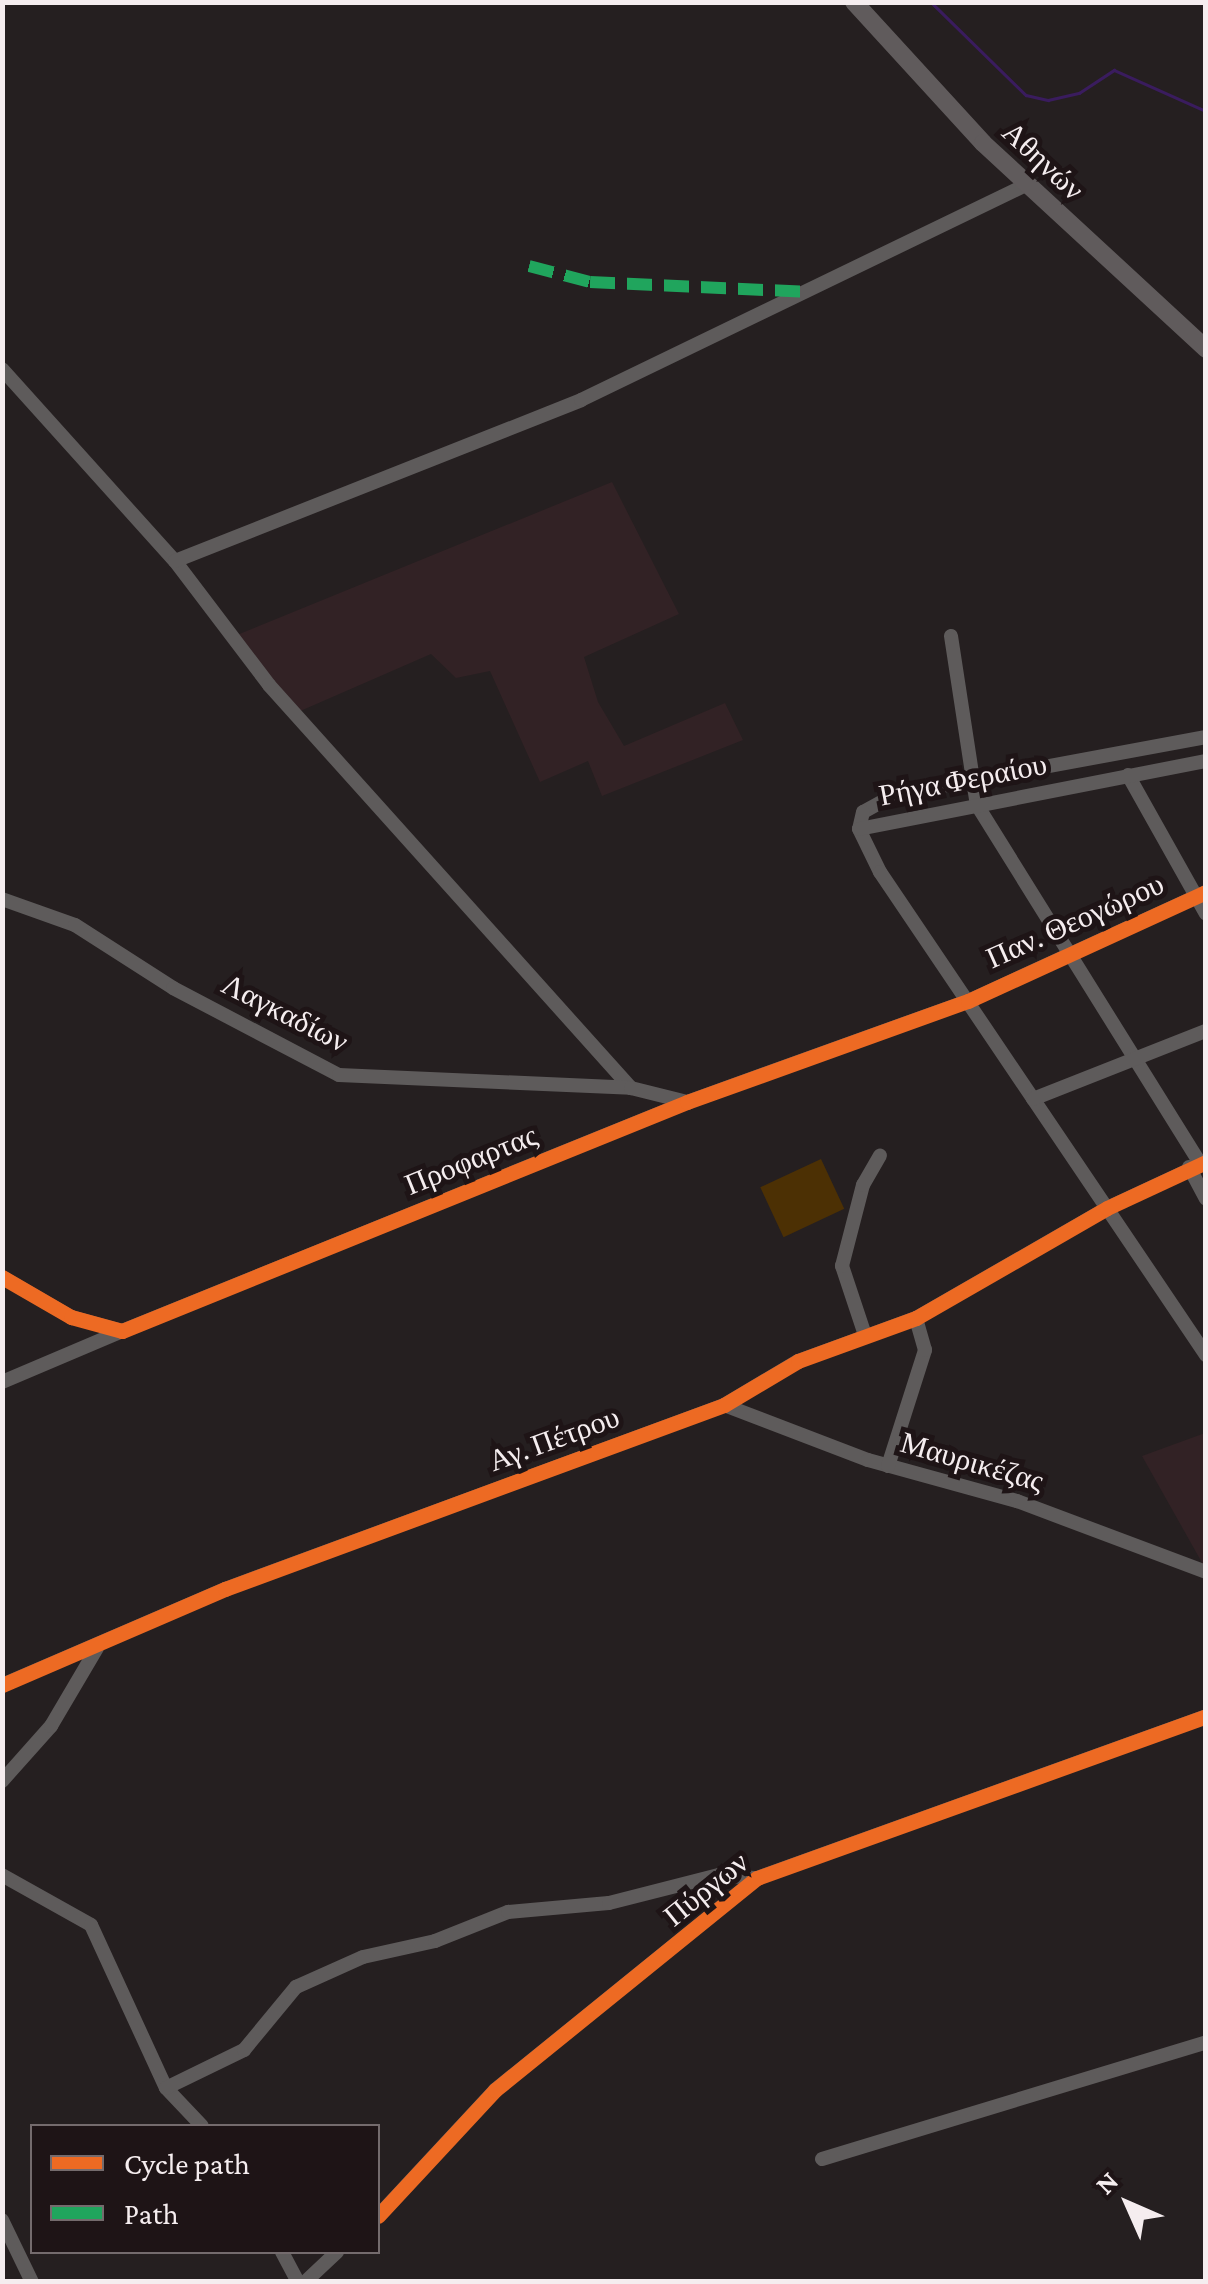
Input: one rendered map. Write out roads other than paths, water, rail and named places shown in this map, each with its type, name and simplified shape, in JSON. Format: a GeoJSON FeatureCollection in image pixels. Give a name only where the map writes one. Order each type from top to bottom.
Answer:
{"type":"FeatureCollection","features":[{"type":"Feature","properties":{"kind":"main road","name":"Αθηνών"},"geometry":{"type":"LineString","coordinates":[[854,2],[1027,184],[1206,349]]}},
{"type":"Feature","properties":{"kind":"street"},"geometry":{"type":"LineString","coordinates":[[175,561],[574,404],[1027,184]]}},
{"type":"Feature","properties":{"kind":"street"},"geometry":{"type":"LineString","coordinates":[[2,368],[175,561],[268,685],[631,1088]]}},
{"type":"Feature","properties":{"kind":"street"},"geometry":{"type":"LineString","coordinates":[[951,636],[977,805],[1136,1055],[1198,1164],[1206,1198]]}},
{"type":"Feature","properties":{"kind":"street","name":"Ρήγα Φεραίου"},"geometry":{"type":"LineString","coordinates":[[1206,737],[877,800],[863,812],[859,829],[1206,761]]}},
{"type":"Feature","properties":{"kind":"street"},"geometry":{"type":"LineString","coordinates":[[1128,774],[1200,894],[1206,914]]}},
{"type":"Feature","properties":{"kind":"street"},"geometry":{"type":"LineString","coordinates":[[859,829],[880,872],[1206,1355]]}},
{"type":"Feature","properties":{"kind":"street","name":"Παν. Θεογώρου"},"geometry":{"type":"LineString","coordinates":[[968,1001],[1200,894]]}},
{"type":"Feature","properties":{"kind":"street","name":"Λαγκαδίων"},"geometry":{"type":"LineString","coordinates":[[2,898],[75,925],[173,988],[339,1075],[631,1088],[688,1102]]}},
{"type":"Feature","properties":{"kind":"street","name":"Προφαρτας"},"geometry":{"type":"LineString","coordinates":[[2,1382],[688,1102],[968,1001]]}},
{"type":"Feature","properties":{"kind":"street"},"geometry":{"type":"LineString","coordinates":[[1034,1098],[1136,1055],[1206,1031]]}},
{"type":"Feature","properties":{"kind":"street"},"geometry":{"type":"LineString","coordinates":[[866,1335],[842,1266],[863,1185],[880,1156]]}},
{"type":"Feature","properties":{"kind":"street","name":"Αγ. Πέτρου"},"geometry":{"type":"LineString","coordinates":[[2,1685],[98,1648],[224,1589],[724,1404],[798,1360],[916,1318],[1107,1208],[1198,1164]]}},
{"type":"Feature","properties":{"kind":"street"},"geometry":{"type":"LineString","coordinates":[[2,1277],[70,1317],[122,1331]]}},
{"type":"Feature","properties":{"kind":"street"},"geometry":{"type":"LineString","coordinates":[[888,1466],[925,1350],[916,1318]]}},
{"type":"Feature","properties":{"kind":"street","name":"Μαυρικέζας"},"geometry":{"type":"LineString","coordinates":[[724,1404],[888,1466],[1017,1501],[1206,1572]]}},
{"type":"Feature","properties":{"kind":"street"},"geometry":{"type":"LineString","coordinates":[[2,1781],[51,1726],[98,1648]]}},
{"type":"Feature","properties":{"kind":"street","name":"Πύργων"},"geometry":{"type":"LineString","coordinates":[[380,2214],[495,2090],[757,1878],[1206,1716]]}},
{"type":"Feature","properties":{"kind":"street"},"geometry":{"type":"LineString","coordinates":[[2,1875],[92,1924],[166,2088],[200,2124]]}},
{"type":"Feature","properties":{"kind":"street"},"geometry":{"type":"LineString","coordinates":[[166,2088],[244,2050],[296,1988],[363,1957],[435,1941],[508,1912],[609,1903],[719,1875],[757,1878]]}},
{"type":"Feature","properties":{"kind":"street"},"geometry":{"type":"LineString","coordinates":[[822,2158],[1206,2042]]}},
{"type":"Feature","properties":{"kind":"street"},"geometry":{"type":"LineString","coordinates":[[2,2220],[32,2282]]}},
{"type":"Feature","properties":{"kind":"street"},"geometry":{"type":"LineString","coordinates":[[283,2254],[301,2282],[335,2254]]}},
{"type":"Feature","properties":{"kind":"waterway"},"geometry":{"type":"LineString","coordinates":[[931,2],[1026,95],[1048,100],[1079,93],[1114,70],[1206,111]]}}]}
